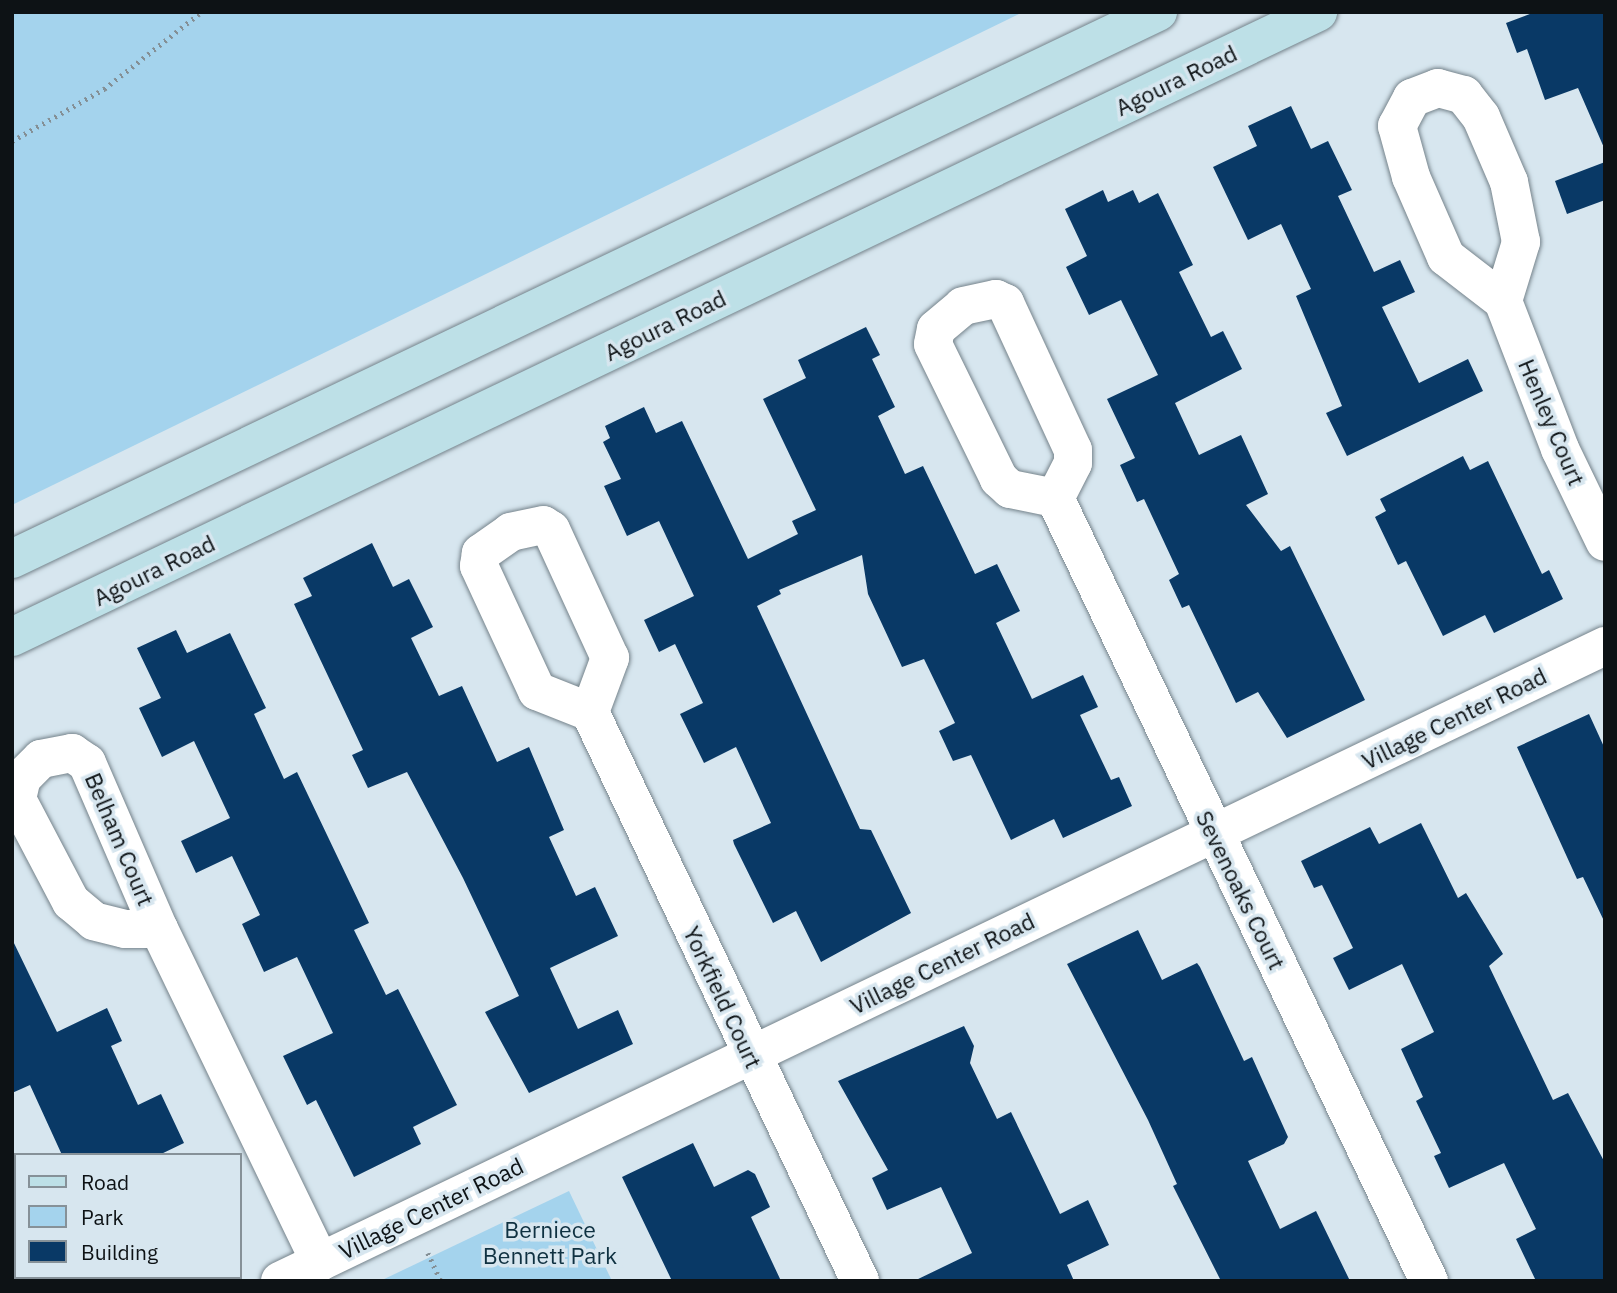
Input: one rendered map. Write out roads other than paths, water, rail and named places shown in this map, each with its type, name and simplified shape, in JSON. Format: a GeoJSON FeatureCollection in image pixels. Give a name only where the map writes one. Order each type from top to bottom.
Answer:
{"type":"FeatureCollection","features":[{"type":"Feature","properties":{"kind":"main road"},"geometry":{"type":"LineString","coordinates":[[12,559],[1158,12]]}},
{"type":"Feature","properties":{"kind":"main road","name":"Agoura Road"},"geometry":{"type":"LineString","coordinates":[[12,637],[1318,12]]}},
{"type":"Feature","properties":{"kind":"street"},"geometry":{"type":"LineString","coordinates":[[1438,88],[1464,95],[1481,117],[1509,183],[1521,242],[1503,301],[1447,257],[1411,177],[1397,126],[1412,98],[1438,88]]}},
{"type":"Feature","properties":{"kind":"street"},"geometry":{"type":"LineString","coordinates":[[996,299],[1005,303],[1073,450],[1073,463],[1055,498],[1010,489],[999,479],[933,344],[936,329],[963,306],[996,299]]}},
{"type":"Feature","properties":{"kind":"street","name":"Henley Court"},"geometry":{"type":"LineString","coordinates":[[1503,301],[1560,449],[1605,542]]}},
{"type":"Feature","properties":{"kind":"street","name":"Sevenoaks Court"},"geometry":{"type":"LineString","coordinates":[[1055,498],[1429,1281]]}},
{"type":"Feature","properties":{"kind":"street"},"geometry":{"type":"LineString","coordinates":[[542,525],[551,530],[610,658],[609,671],[590,712],[537,691],[479,566],[481,553],[510,533],[542,525]]}},
{"type":"Feature","properties":{"kind":"street","name":"Village Center Road"},"geometry":{"type":"LineString","coordinates":[[280,1281],[1605,646]]}},
{"type":"Feature","properties":{"kind":"street","name":"Yorkfield Court"},"geometry":{"type":"LineString","coordinates":[[590,712],[750,1055],[860,1281]]}},
{"type":"Feature","properties":{"kind":"street","name":"Belham Court"},"geometry":{"type":"LineString","coordinates":[[159,929],[125,929],[94,921],[71,902],[17,799],[22,778],[41,759],[72,754],[87,763],[159,929],[320,1262]]}},
{"type":"Feature","properties":{"kind":"park label","name":"Berniece Bennett Park"},"geometry":{"type":"Point","coordinates":[550,1242]}}]}
